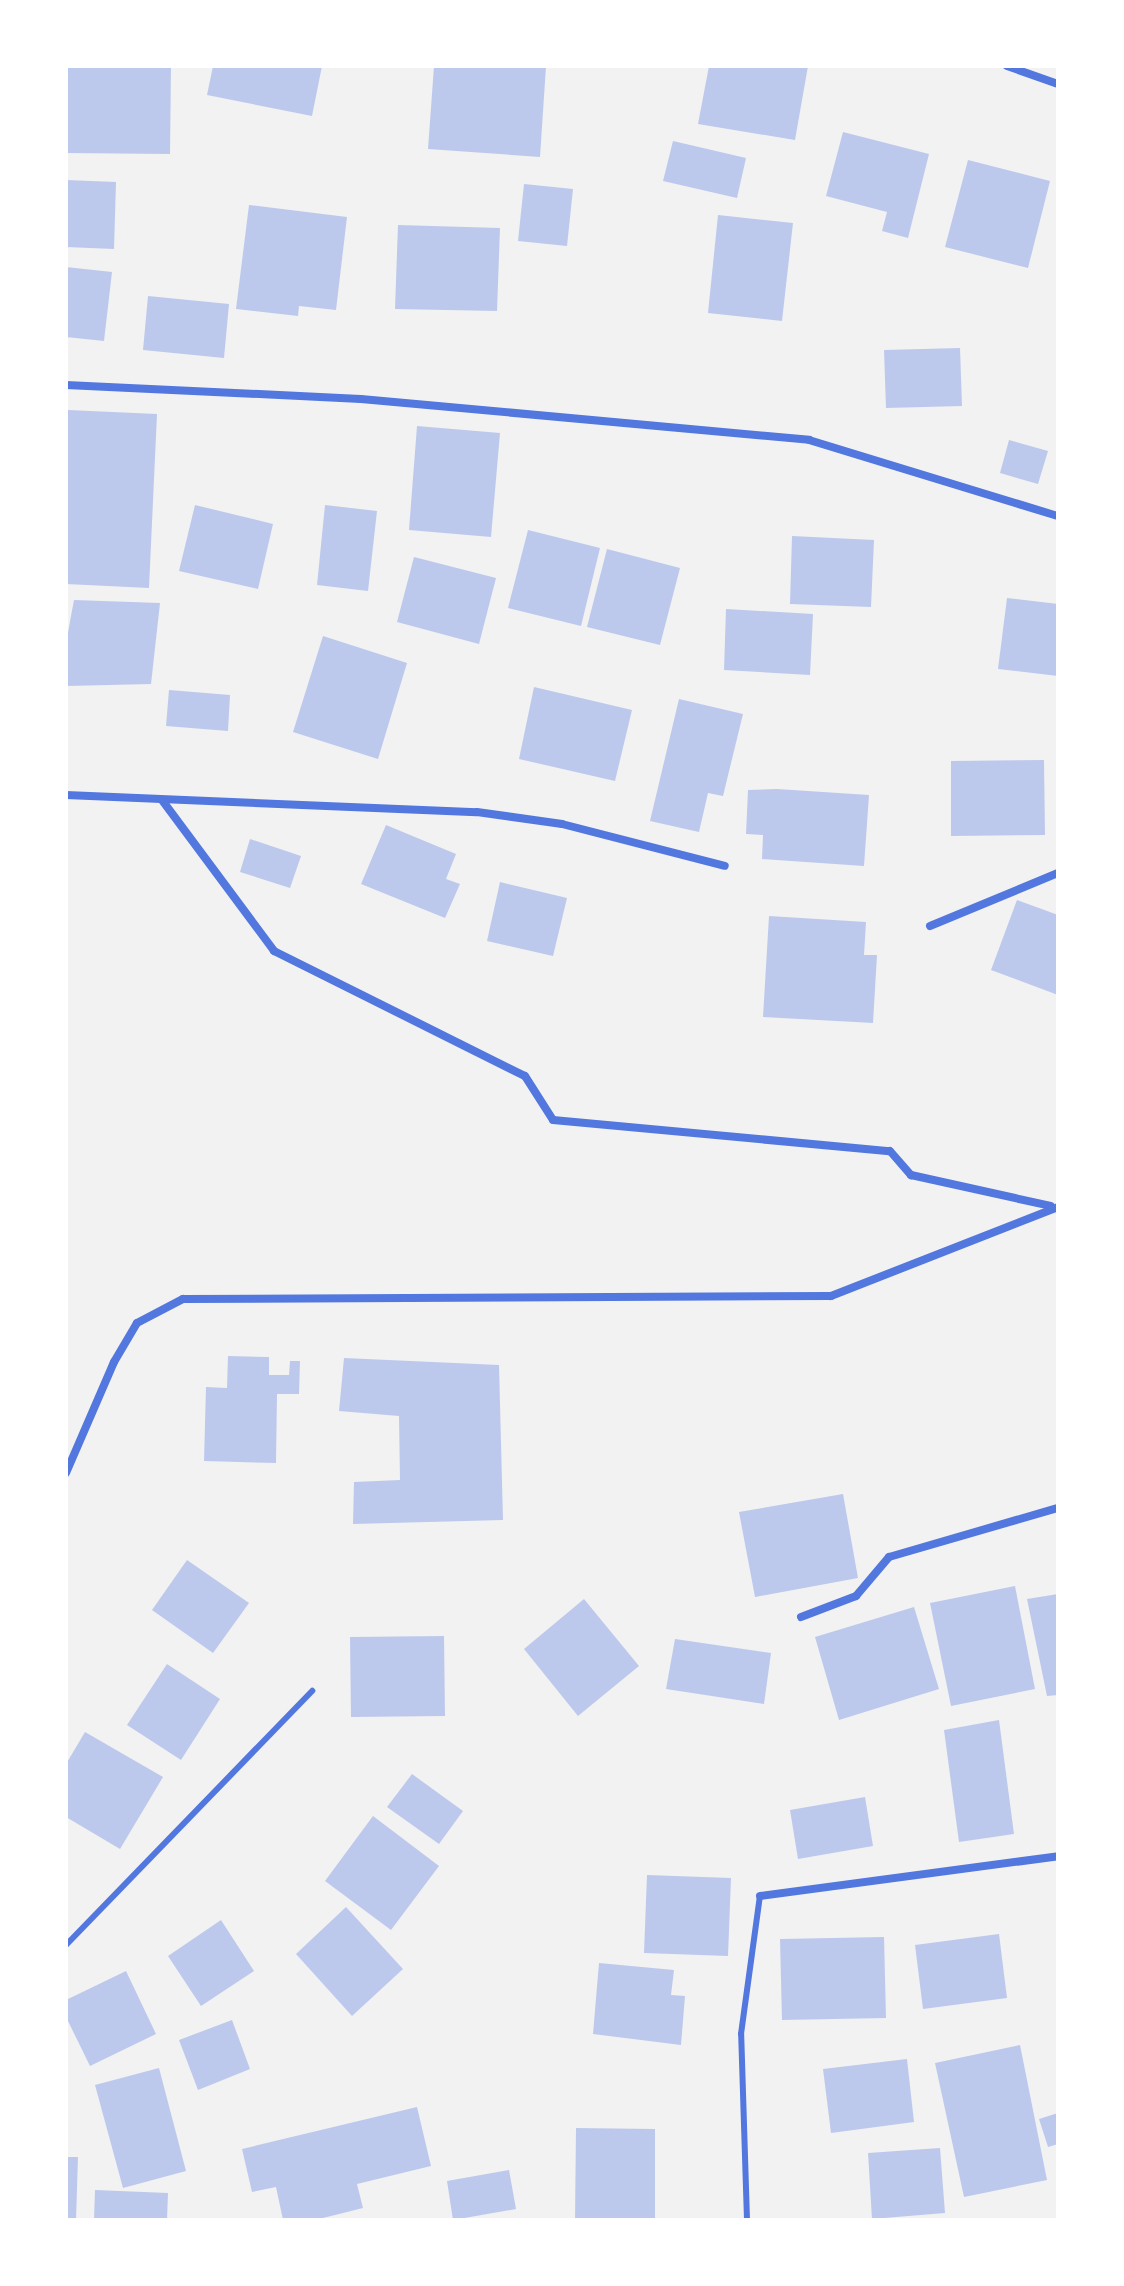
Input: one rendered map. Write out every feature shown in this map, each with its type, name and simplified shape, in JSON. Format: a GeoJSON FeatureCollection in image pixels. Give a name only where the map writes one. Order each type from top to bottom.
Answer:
{"type":"FeatureCollection","features":[{"type":"Feature","properties":{"kind":"street"},"geometry":{"type":"LineString","coordinates":[[1007,66],[1058,84]]}},
{"type":"Feature","properties":{"kind":"street"},"geometry":{"type":"LineString","coordinates":[[66,385],[361,399],[809,440],[1058,516]]}},
{"type":"Feature","properties":{"kind":"street"},"geometry":{"type":"LineString","coordinates":[[66,795],[477,812],[562,824],[725,866]]}},
{"type":"Feature","properties":{"kind":"street"},"geometry":{"type":"LineString","coordinates":[[162,800],[274,951],[525,1076],[553,1120],[890,1151],[911,1175],[1055,1206]]}},
{"type":"Feature","properties":{"kind":"street"},"geometry":{"type":"LineString","coordinates":[[930,926],[1058,873]]}},
{"type":"Feature","properties":{"kind":"street"},"geometry":{"type":"LineString","coordinates":[[66,1473],[114,1362],[137,1323],[183,1299],[831,1296],[1055,1206]]}},
{"type":"Feature","properties":{"kind":"street"},"geometry":{"type":"LineString","coordinates":[[801,1617],[856,1596],[889,1557],[1058,1508]]}},
{"type":"Feature","properties":{"kind":"street"},"geometry":{"type":"LineString","coordinates":[[760,1896],[1058,1856]]}},
{"type":"Feature","properties":{"kind":"lane"},"geometry":{"type":"LineString","coordinates":[[66,1945],[312,1691]]}},
{"type":"Feature","properties":{"kind":"lane"},"geometry":{"type":"LineString","coordinates":[[747,2220],[741,2034],[760,1896]]}},
{"type":"Feature","properties":{"kind":"building"},"geometry":{"type":"Polygon","coordinates":[[[66,66],[171,66],[170,154],[66,153],[66,66]]]}},
{"type":"Feature","properties":{"kind":"building"},"geometry":{"type":"Polygon","coordinates":[[[213,66],[322,66],[312,116],[207,95],[213,66]]]}},
{"type":"Feature","properties":{"kind":"building"},"geometry":{"type":"Polygon","coordinates":[[[434,66],[546,66],[540,157],[428,149],[434,66]]]}},
{"type":"Feature","properties":{"kind":"building"},"geometry":{"type":"Polygon","coordinates":[[[709,66],[808,66],[795,140],[698,124],[709,66]]]}},
{"type":"Feature","properties":{"kind":"building"},"geometry":{"type":"Polygon","coordinates":[[[843,132],[929,154],[908,238],[882,231],[887,212],[826,196],[843,132]]]}},
{"type":"Feature","properties":{"kind":"building"},"geometry":{"type":"Polygon","coordinates":[[[673,141],[746,158],[737,198],[663,181],[673,141]]]}},
{"type":"Feature","properties":{"kind":"building"},"geometry":{"type":"Polygon","coordinates":[[[968,160],[1050,181],[1028,268],[945,247],[968,160]]]}},
{"type":"Feature","properties":{"kind":"building"},"geometry":{"type":"Polygon","coordinates":[[[66,180],[116,182],[114,249],[66,247],[66,180]]]}},
{"type":"Feature","properties":{"kind":"building"},"geometry":{"type":"Polygon","coordinates":[[[524,184],[573,189],[567,246],[518,241],[524,184]]]}},
{"type":"Feature","properties":{"kind":"building"},"geometry":{"type":"Polygon","coordinates":[[[249,205],[347,217],[336,310],[299,306],[298,316],[236,309],[249,205]]]}},
{"type":"Feature","properties":{"kind":"building"},"geometry":{"type":"Polygon","coordinates":[[[718,215],[793,223],[782,321],[708,313],[718,215]]]}},
{"type":"Feature","properties":{"kind":"building"},"geometry":{"type":"Polygon","coordinates":[[[398,225],[500,228],[497,311],[395,309],[398,225]]]}},
{"type":"Feature","properties":{"kind":"building"},"geometry":{"type":"Polygon","coordinates":[[[66,267],[112,272],[104,341],[66,337],[66,267]]]}},
{"type":"Feature","properties":{"kind":"building"},"geometry":{"type":"Polygon","coordinates":[[[148,296],[229,304],[224,358],[143,350],[148,296]]]}},
{"type":"Feature","properties":{"kind":"building"},"geometry":{"type":"Polygon","coordinates":[[[960,348],[962,406],[886,408],[884,350],[960,348]]]}},
{"type":"Feature","properties":{"kind":"building"},"geometry":{"type":"Polygon","coordinates":[[[68,410],[157,414],[149,588],[66,584],[68,410]]]}},
{"type":"Feature","properties":{"kind":"building"},"geometry":{"type":"Polygon","coordinates":[[[417,426],[500,433],[491,537],[409,530],[417,426]]]}},
{"type":"Feature","properties":{"kind":"building"},"geometry":{"type":"Polygon","coordinates":[[[1009,440],[1048,451],[1038,484],[1000,473],[1009,440]]]}},
{"type":"Feature","properties":{"kind":"building"},"geometry":{"type":"Polygon","coordinates":[[[195,505],[273,524],[258,589],[179,571],[195,505]]]}},
{"type":"Feature","properties":{"kind":"building"},"geometry":{"type":"Polygon","coordinates":[[[325,505],[377,511],[368,591],[317,585],[325,505]]]}},
{"type":"Feature","properties":{"kind":"building"},"geometry":{"type":"Polygon","coordinates":[[[528,530],[600,548],[581,626],[508,608],[528,530]]]}},
{"type":"Feature","properties":{"kind":"building"},"geometry":{"type":"Polygon","coordinates":[[[792,536],[874,540],[871,607],[790,604],[792,536]]]}},
{"type":"Feature","properties":{"kind":"building"},"geometry":{"type":"Polygon","coordinates":[[[607,549],[680,568],[660,645],[587,627],[607,549]]]}},
{"type":"Feature","properties":{"kind":"building"},"geometry":{"type":"Polygon","coordinates":[[[414,557],[496,578],[479,644],[397,622],[414,557]]]}},
{"type":"Feature","properties":{"kind":"building"},"geometry":{"type":"Polygon","coordinates":[[[1007,598],[1058,604],[1058,676],[998,669],[1007,598]]]}},
{"type":"Feature","properties":{"kind":"building"},"geometry":{"type":"Polygon","coordinates":[[[74,600],[160,603],[151,684],[66,686],[66,643],[74,600]]]}},
{"type":"Feature","properties":{"kind":"building"},"geometry":{"type":"Polygon","coordinates":[[[726,609],[813,614],[810,675],[724,670],[726,609]]]}},
{"type":"Feature","properties":{"kind":"building"},"geometry":{"type":"Polygon","coordinates":[[[323,636],[407,663],[378,759],[293,732],[323,636]]]}},
{"type":"Feature","properties":{"kind":"building"},"geometry":{"type":"Polygon","coordinates":[[[534,687],[632,710],[615,781],[519,759],[534,687]]]}},
{"type":"Feature","properties":{"kind":"building"},"geometry":{"type":"Polygon","coordinates":[[[169,690],[230,695],[228,731],[166,726],[169,690]]]}},
{"type":"Feature","properties":{"kind":"building"},"geometry":{"type":"Polygon","coordinates":[[[679,699],[743,714],[723,796],[708,793],[699,832],[650,821],[679,699]]]}},
{"type":"Feature","properties":{"kind":"building"},"geometry":{"type":"Polygon","coordinates":[[[1044,760],[1045,835],[951,836],[951,761],[1044,760]]]}},
{"type":"Feature","properties":{"kind":"building"},"geometry":{"type":"Polygon","coordinates":[[[748,790],[869,795],[864,866],[762,859],[763,835],[746,834],[748,790]]]}},
{"type":"Feature","properties":{"kind":"building"},"geometry":{"type":"Polygon","coordinates":[[[386,825],[456,854],[446,879],[460,884],[445,918],[361,884],[386,825]]]}},
{"type":"Feature","properties":{"kind":"building"},"geometry":{"type":"Polygon","coordinates":[[[250,839],[301,856],[290,888],[240,872],[250,839]]]}},
{"type":"Feature","properties":{"kind":"building"},"geometry":{"type":"Polygon","coordinates":[[[500,882],[567,898],[553,956],[487,941],[500,882]]]}},
{"type":"Feature","properties":{"kind":"building"},"geometry":{"type":"Polygon","coordinates":[[[1017,900],[1058,915],[1058,995],[991,970],[1017,900]]]}},
{"type":"Feature","properties":{"kind":"building"},"geometry":{"type":"Polygon","coordinates":[[[769,916],[866,922],[864,955],[877,955],[873,1023],[763,1017],[769,916]]]}},
{"type":"Feature","properties":{"kind":"building"},"geometry":{"type":"Polygon","coordinates":[[[228,1356],[269,1357],[269,1375],[289,1375],[290,1361],[300,1361],[299,1394],[277,1394],[276,1463],[204,1461],[206,1387],[227,1388],[228,1356]]]}},
{"type":"Feature","properties":{"kind":"building"},"geometry":{"type":"Polygon","coordinates":[[[344,1358],[499,1365],[503,1520],[353,1524],[354,1482],[400,1480],[399,1416],[339,1411],[344,1358]]]}},
{"type":"Feature","properties":{"kind":"building"},"geometry":{"type":"Polygon","coordinates":[[[843,1494],[858,1578],[755,1597],[739,1512],[843,1494]]]}},
{"type":"Feature","properties":{"kind":"building"},"geometry":{"type":"Polygon","coordinates":[[[187,1560],[249,1603],[213,1653],[152,1610],[187,1560]]]}},
{"type":"Feature","properties":{"kind":"building"},"geometry":{"type":"Polygon","coordinates":[[[1015,1586],[1035,1689],[951,1706],[930,1603],[1015,1586]]]}},
{"type":"Feature","properties":{"kind":"building"},"geometry":{"type":"Polygon","coordinates":[[[1058,1594],[1058,1695],[1047,1696],[1027,1599],[1058,1594]]]}},
{"type":"Feature","properties":{"kind":"building"},"geometry":{"type":"Polygon","coordinates":[[[584,1599],[639,1666],[578,1716],[524,1649],[584,1599]]]}},
{"type":"Feature","properties":{"kind":"building"},"geometry":{"type":"Polygon","coordinates":[[[914,1607],[939,1689],[839,1720],[815,1637],[914,1607]]]}},
{"type":"Feature","properties":{"kind":"building"},"geometry":{"type":"Polygon","coordinates":[[[444,1636],[445,1716],[351,1717],[350,1637],[444,1636]]]}},
{"type":"Feature","properties":{"kind":"building"},"geometry":{"type":"Polygon","coordinates":[[[675,1639],[771,1653],[764,1704],[666,1689],[675,1639]]]}},
{"type":"Feature","properties":{"kind":"building"},"geometry":{"type":"Polygon","coordinates":[[[167,1664],[220,1699],[181,1760],[127,1725],[167,1664]]]}},
{"type":"Feature","properties":{"kind":"building"},"geometry":{"type":"Polygon","coordinates":[[[999,1720],[1014,1834],[959,1842],[944,1730],[999,1720]]]}},
{"type":"Feature","properties":{"kind":"building"},"geometry":{"type":"Polygon","coordinates":[[[85,1732],[163,1777],[120,1849],[66,1817],[66,1764],[85,1732]]]}},
{"type":"Feature","properties":{"kind":"building"},"geometry":{"type":"Polygon","coordinates":[[[412,1774],[463,1811],[439,1844],[387,1807],[412,1774]]]}},
{"type":"Feature","properties":{"kind":"building"},"geometry":{"type":"Polygon","coordinates":[[[865,1797],[873,1846],[798,1859],[790,1810],[865,1797]]]}},
{"type":"Feature","properties":{"kind":"building"},"geometry":{"type":"Polygon","coordinates":[[[373,1816],[439,1866],[391,1930],[325,1881],[373,1816]]]}},
{"type":"Feature","properties":{"kind":"building"},"geometry":{"type":"Polygon","coordinates":[[[647,1875],[731,1878],[728,1956],[644,1953],[647,1875]]]}},
{"type":"Feature","properties":{"kind":"building"},"geometry":{"type":"Polygon","coordinates":[[[346,1907],[403,1969],[352,2016],[296,1954],[346,1907]]]}},
{"type":"Feature","properties":{"kind":"building"},"geometry":{"type":"Polygon","coordinates":[[[221,1920],[254,1971],[201,2006],[168,1956],[221,1920]]]}},
{"type":"Feature","properties":{"kind":"building"},"geometry":{"type":"Polygon","coordinates":[[[999,1934],[1007,1998],[923,2009],[915,1945],[999,1934]]]}},
{"type":"Feature","properties":{"kind":"building"},"geometry":{"type":"Polygon","coordinates":[[[884,1937],[886,2018],[782,2020],[780,1939],[884,1937]]]}},
{"type":"Feature","properties":{"kind":"building"},"geometry":{"type":"Polygon","coordinates":[[[599,1963],[674,1970],[671,1995],[685,1996],[681,2045],[593,2034],[599,1963]]]}},
{"type":"Feature","properties":{"kind":"building"},"geometry":{"type":"Polygon","coordinates":[[[126,1971],[156,2034],[90,2066],[66,2017],[66,2000],[126,1971]]]}},
{"type":"Feature","properties":{"kind":"building"},"geometry":{"type":"Polygon","coordinates":[[[232,2020],[250,2069],[198,2090],[179,2040],[232,2020]]]}},
{"type":"Feature","properties":{"kind":"building"},"geometry":{"type":"Polygon","coordinates":[[[1020,2045],[1047,2180],[964,2197],[935,2063],[1020,2045]]]}},
{"type":"Feature","properties":{"kind":"building"},"geometry":{"type":"Polygon","coordinates":[[[907,2059],[914,2122],[831,2133],[823,2069],[907,2059]]]}},
{"type":"Feature","properties":{"kind":"building"},"geometry":{"type":"Polygon","coordinates":[[[159,2068],[186,2171],[123,2188],[95,2085],[159,2068]]]}},
{"type":"Feature","properties":{"kind":"building"},"geometry":{"type":"Polygon","coordinates":[[[417,2107],[431,2166],[357,2184],[363,2208],[315,2220],[283,2220],[276,2187],[252,2192],[242,2149],[417,2107]]]}},
{"type":"Feature","properties":{"kind":"building"},"geometry":{"type":"Polygon","coordinates":[[[1058,2113],[1058,2144],[1048,2147],[1039,2119],[1058,2113]]]}},
{"type":"Feature","properties":{"kind":"building"},"geometry":{"type":"Polygon","coordinates":[[[576,2128],[655,2129],[655,2220],[575,2220],[576,2128]]]}},
{"type":"Feature","properties":{"kind":"building"},"geometry":{"type":"Polygon","coordinates":[[[940,2148],[945,2213],[872,2219],[868,2153],[940,2148]]]}},
{"type":"Feature","properties":{"kind":"building"},"geometry":{"type":"Polygon","coordinates":[[[66,2157],[78,2157],[76,2220],[66,2220],[66,2157]]]}},
{"type":"Feature","properties":{"kind":"building"},"geometry":{"type":"Polygon","coordinates":[[[509,2170],[516,2209],[453,2220],[447,2181],[509,2170]]]}},
{"type":"Feature","properties":{"kind":"building"},"geometry":{"type":"Polygon","coordinates":[[[95,2190],[168,2193],[167,2220],[94,2220],[95,2190]]]}}]}
